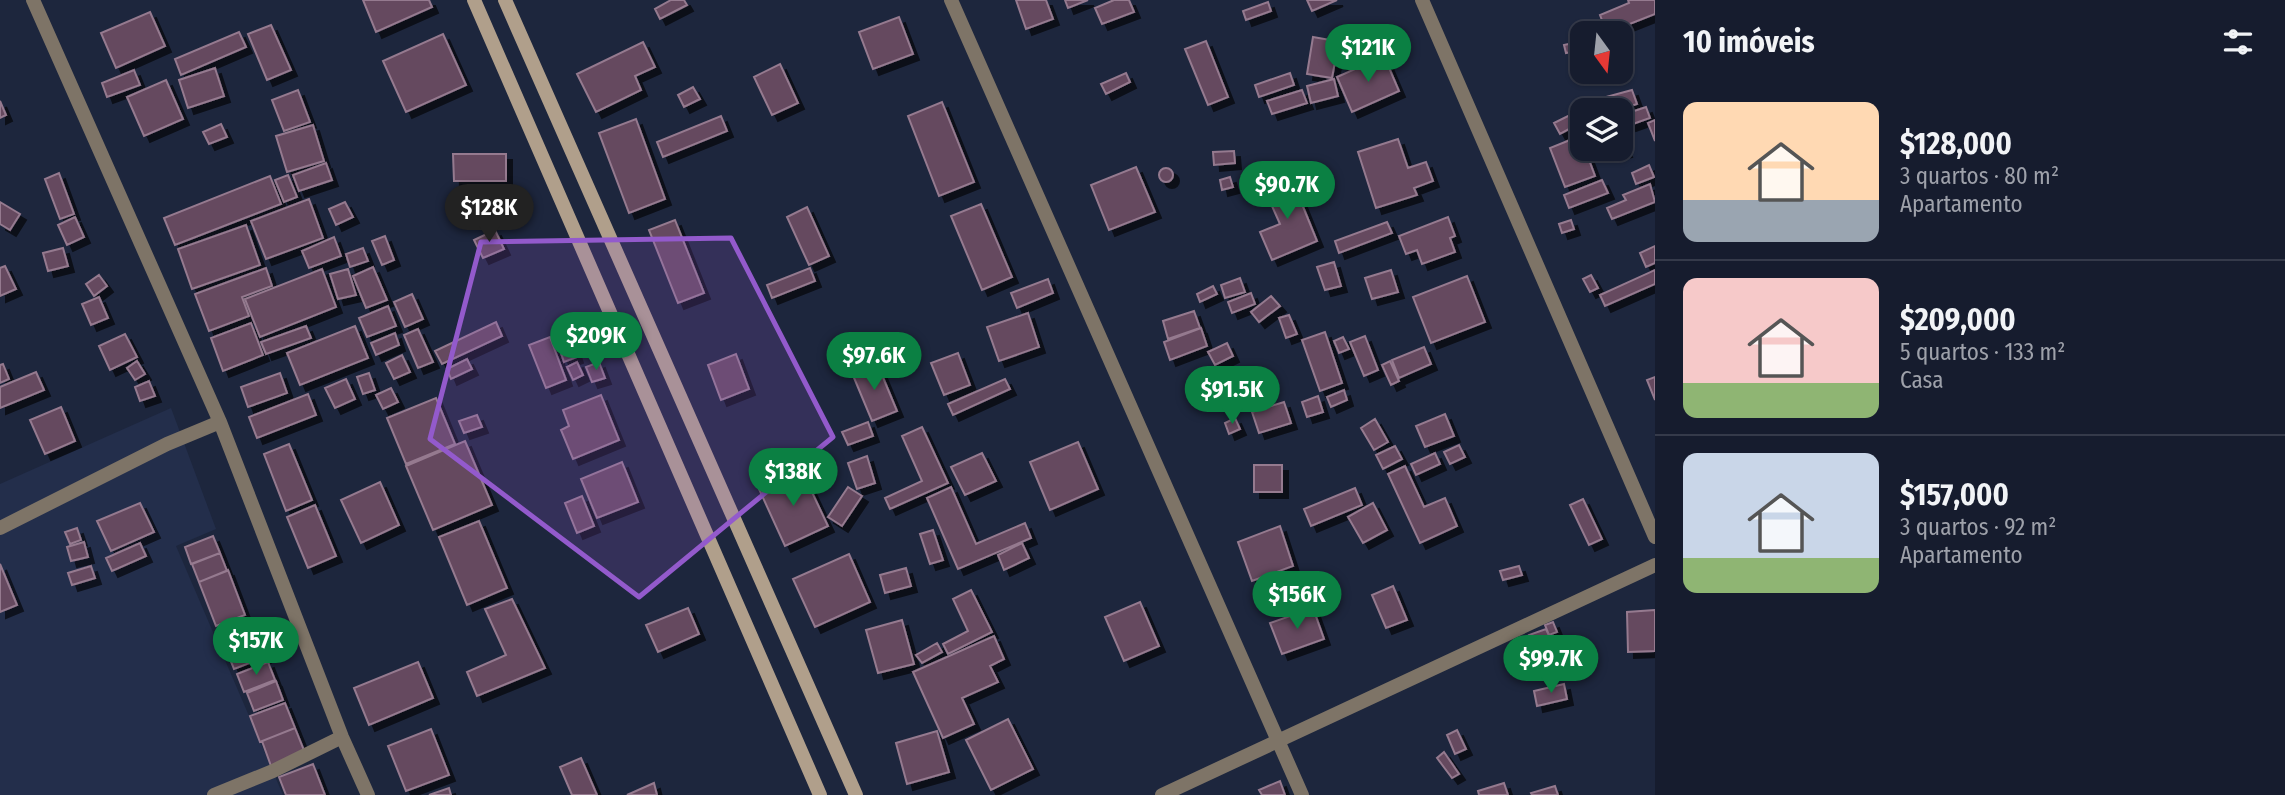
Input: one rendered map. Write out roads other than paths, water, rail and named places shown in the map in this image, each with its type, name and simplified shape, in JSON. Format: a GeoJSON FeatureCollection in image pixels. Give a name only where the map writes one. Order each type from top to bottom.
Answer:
{"type":"FeatureCollection","features":[{"type":"Feature","properties":{"kind":"street"},"geometry":{"type":"LineString","coordinates":[[33,0],[220,422],[342,737],[368,795]]}},
{"type":"Feature","properties":{"kind":"street"},"geometry":{"type":"LineString","coordinates":[[474,0],[820,795]]}},
{"type":"Feature","properties":{"kind":"street"},"geometry":{"type":"LineString","coordinates":[[505,0],[856,795]]}},
{"type":"Feature","properties":{"kind":"street"},"geometry":{"type":"LineString","coordinates":[[951,0],[1302,795]]}},
{"type":"Feature","properties":{"kind":"street"},"geometry":{"type":"LineString","coordinates":[[1422,0],[1655,537]]}},
{"type":"Feature","properties":{"kind":"street"},"geometry":{"type":"LineString","coordinates":[[0,528],[167,444],[220,422]]}},
{"type":"Feature","properties":{"kind":"street"},"geometry":{"type":"LineString","coordinates":[[1162,795],[1655,565]]}},
{"type":"Feature","properties":{"kind":"street"},"geometry":{"type":"LineString","coordinates":[[214,795],[273,771],[342,737]]}}]}
